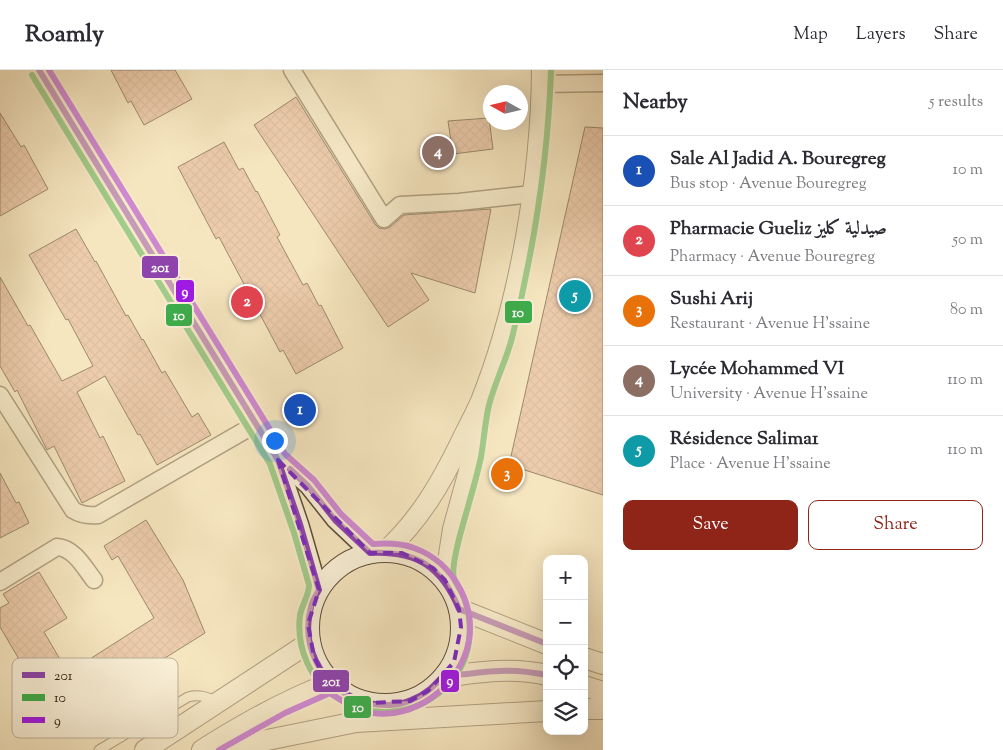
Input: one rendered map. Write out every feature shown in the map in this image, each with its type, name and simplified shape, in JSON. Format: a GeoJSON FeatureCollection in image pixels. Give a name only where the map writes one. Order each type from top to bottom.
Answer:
{"type":"FeatureCollection","features":[{"type":"Feature","properties":{"kind":"street"},"geometry":{"type":"LineString","coordinates":[[39,70],[278,460],[300,524],[318,590]]}},
{"type":"Feature","properties":{"kind":"street"},"geometry":{"type":"LineString","coordinates":[[292,70],[384,219],[400,205],[459,202],[532,194]]}},
{"type":"Feature","properties":{"kind":"street"},"geometry":{"type":"LineString","coordinates":[[378,552],[403,535],[433,496],[480,403],[497,356],[523,249],[532,194],[542,77],[603,83]]}},
{"type":"Feature","properties":{"kind":"street"},"geometry":{"type":"LineString","coordinates":[[0,395],[73,510],[89,516],[98,515],[256,424]]}},
{"type":"Feature","properties":{"kind":"street"},"geometry":{"type":"LineString","coordinates":[[445,580],[453,529],[476,437],[480,403]]}},
{"type":"Feature","properties":{"kind":"street"},"geometry":{"type":"LineString","coordinates":[[278,460],[308,486],[335,520],[378,552]]}},
{"type":"Feature","properties":{"kind":"street"},"geometry":{"type":"LineString","coordinates":[[0,582],[57,547],[64,547],[72,552],[94,580]]}},
{"type":"Feature","properties":{"kind":"street"},"geometry":{"type":"LineString","coordinates":[[378,552],[402,553],[418,559],[433,568],[445,580],[454,594],[459,610],[461,627],[460,645],[454,662],[444,677],[428,691],[410,701],[389,705],[368,703],[348,696],[331,683],[321,671],[314,657],[310,642],[308,624],[311,606],[318,590],[340,566],[354,557],[378,552]]}},
{"type":"Feature","properties":{"kind":"street"},"geometry":{"type":"LineString","coordinates":[[459,610],[543,642]]}},
{"type":"Feature","properties":{"kind":"street"},"geometry":{"type":"LineString","coordinates":[[178,728],[310,642]]}},
{"type":"Feature","properties":{"kind":"street"},"geometry":{"type":"LineString","coordinates":[[588,659],[603,664]]}},
{"type":"Feature","properties":{"kind":"street"},"geometry":{"type":"LineString","coordinates":[[444,677],[500,670],[522,670],[543,674]]}},
{"type":"Feature","properties":{"kind":"street"},"geometry":{"type":"LineString","coordinates":[[202,750],[256,717],[299,695],[331,683]]}},
{"type":"Feature","properties":{"kind":"street"},"geometry":{"type":"LineString","coordinates":[[588,687],[603,692]]}},
{"type":"Feature","properties":{"kind":"street"},"geometry":{"type":"LineString","coordinates":[[588,709],[603,709]]}},
{"type":"Feature","properties":{"kind":"street"},"geometry":{"type":"LineString","coordinates":[[234,750],[267,740],[356,722],[543,711]]}},
{"type":"Feature","properties":{"kind":"street"},"geometry":{"type":"LineString","coordinates":[[145,750],[163,738]]}},
{"type":"Feature","properties":{"kind":"lane"},"geometry":{"type":"LineString","coordinates":[[178,703],[188,697],[198,695],[206,696],[217,702]]}},
{"type":"Feature","properties":{"kind":"lane"},"geometry":{"type":"LineString","coordinates":[[99,750],[119,738]]}},
{"type":"Feature","properties":{"kind":"highlighted area"},"geometry":{"type":"Polygon","coordinates":[[[278,460],[370,553],[402,553],[433,568],[445,580],[459,609],[461,627],[454,662],[428,691],[410,701],[368,703],[348,696],[321,671],[314,657],[308,624],[319,590],[278,460]]]}},
{"type":"Feature","properties":{"kind":"building"},"geometry":{"type":"Polygon","coordinates":[[[111,70],[175,70],[192,99],[144,125],[131,101],[128,103],[111,70]]]}},
{"type":"Feature","properties":{"kind":"building"},"geometry":{"type":"Polygon","coordinates":[[[296,97],[379,228],[385,229],[390,227],[404,215],[491,209],[475,293],[411,273],[429,300],[388,327],[254,125],[296,97]]]}},
{"type":"Feature","properties":{"kind":"building"},"geometry":{"type":"Polygon","coordinates":[[[0,113],[21,147],[24,145],[48,189],[0,216],[0,113]]]}},
{"type":"Feature","properties":{"kind":"building"},"geometry":{"type":"Polygon","coordinates":[[[483,118],[483,130],[491,130],[493,149],[453,154],[448,121],[483,118]]]}},
{"type":"Feature","properties":{"kind":"building"},"geometry":{"type":"Polygon","coordinates":[[[585,127],[603,128],[603,495],[509,465],[585,127]]]}},
{"type":"Feature","properties":{"kind":"building"},"geometry":{"type":"Polygon","coordinates":[[[224,142],[239,170],[243,168],[257,191],[280,235],[277,237],[303,285],[307,283],[319,306],[321,305],[343,348],[296,374],[283,350],[280,352],[219,237],[216,239],[178,167],[224,142]]]}},
{"type":"Feature","properties":{"kind":"building"},"geometry":{"type":"Polygon","coordinates":[[[76,229],[126,316],[128,315],[162,373],[165,371],[192,417],[198,413],[211,435],[157,465],[105,376],[77,392],[100,438],[103,436],[125,481],[82,503],[54,446],[47,450],[17,390],[15,392],[0,366],[0,277],[62,381],[93,366],[68,319],[66,320],[29,255],[76,229]]]}},
{"type":"Feature","properties":{"kind":"building"},"geometry":{"type":"Polygon","coordinates":[[[0,473],[16,503],[19,502],[29,523],[0,538],[0,473]]]}},
{"type":"Feature","properties":{"kind":"building"},"geometry":{"type":"Polygon","coordinates":[[[146,520],[183,580],[205,633],[165,658],[91,658],[154,618],[118,556],[112,560],[104,546],[146,520]]]}},
{"type":"Feature","properties":{"kind":"building"},"geometry":{"type":"Polygon","coordinates":[[[39,572],[67,618],[44,632],[59,658],[18,658],[0,627],[0,608],[9,603],[3,594],[39,572]]]}},
{"type":"Feature","properties":{"kind":"transit line","name":"201"},"geometry":{"type":"LineString","coordinates":[[39,70],[278,460],[300,524],[319,590],[314,598],[308,626],[310,644],[316,661],[325,676],[352,697],[369,703],[388,705],[399,704],[416,698],[441,679],[450,675],[507,671],[543,674]]}},
{"type":"Feature","properties":{"kind":"transit line","name":"9"},"geometry":{"type":"LineString","coordinates":[[49,70],[285,454],[314,480],[341,514],[373,544],[409,546],[441,564],[452,576],[466,603],[470,634],[461,665],[439,692],[426,702],[394,713],[377,713],[360,710],[330,693],[285,713],[219,750]]}},
{"type":"Feature","properties":{"kind":"transit line","name":"10"},"geometry":{"type":"LineString","coordinates":[[32,75],[270,464],[294,533],[309,585],[300,615],[299,627],[300,639],[307,663],[320,683],[339,699],[356,707],[390,712],[407,709],[423,703],[437,694],[450,682],[465,659],[470,633],[467,606],[454,578],[454,565],[481,457],[489,405],[512,338],[527,271],[539,205],[547,138],[551,70]]}},
{"type":"Feature","properties":{"kind":"transit line","name":"201"},"geometry":{"type":"LineString","coordinates":[[290,469],[308,486],[335,520],[370,553],[401,555],[425,564],[444,582],[459,609],[543,642]]}},
{"type":"Feature","properties":{"kind":"place","name":"Lycée Mohammed VI"},"geometry":{"type":"Point","coordinates":[438,152]}},
{"type":"Feature","properties":{"kind":"place","name":"Résidence Salima1"},"geometry":{"type":"Point","coordinates":[575,296]}},
{"type":"Feature","properties":{"kind":"place","name":"Pharmacie Gueliz صيدلية كليز"},"geometry":{"type":"Point","coordinates":[247,302]}},
{"type":"Feature","properties":{"kind":"place","name":"Sale Al Jadid A. Bouregreg"},"geometry":{"type":"Point","coordinates":[300,410]}},
{"type":"Feature","properties":{"kind":"place","name":"Sushi Arij"},"geometry":{"type":"Point","coordinates":[507,474]}}]}
